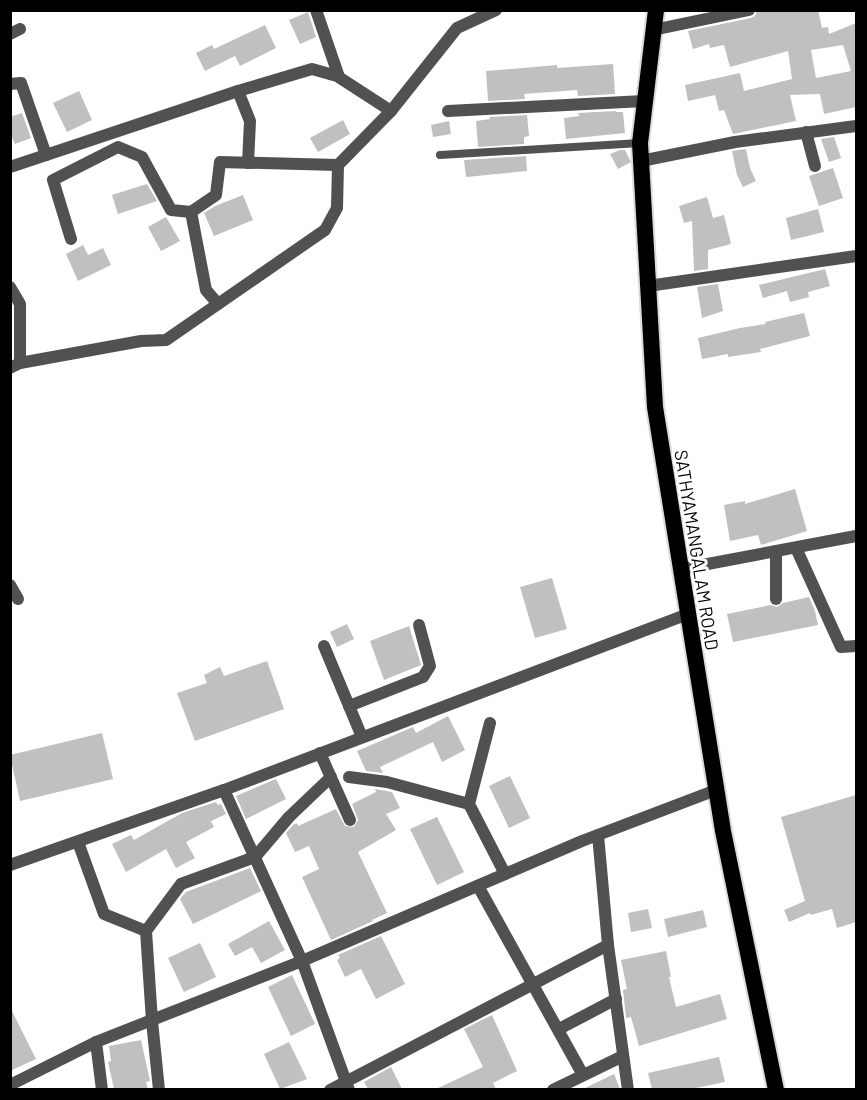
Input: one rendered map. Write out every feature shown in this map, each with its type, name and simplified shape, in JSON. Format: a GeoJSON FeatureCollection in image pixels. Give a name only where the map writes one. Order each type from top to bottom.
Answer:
{"type":"FeatureCollection","features":[{"type":"Feature","properties":{"kind":"highway","name":"SATHYAMANGALAM ROAD"},"geometry":{"type":"LineString","coordinates":[[656,10],[640,143],[655,406],[723,831],[776,1089]]}},
{"type":"Feature","properties":{"kind":"street"},"geometry":{"type":"LineString","coordinates":[[316,10],[339,78]]}},
{"type":"Feature","properties":{"kind":"street"},"geometry":{"type":"LineString","coordinates":[[10,287],[20,304],[15,366],[141,341],[166,340],[325,230],[337,208],[338,165],[391,111],[457,28],[496,10]]}},
{"type":"Feature","properties":{"kind":"street"},"geometry":{"type":"LineString","coordinates":[[653,30],[749,10]]}},
{"type":"Feature","properties":{"kind":"street"},"geometry":{"type":"LineString","coordinates":[[10,167],[238,91],[312,69],[339,78],[391,111]]}},
{"type":"Feature","properties":{"kind":"street"},"geometry":{"type":"LineString","coordinates":[[10,84],[21,83],[46,155]]}},
{"type":"Feature","properties":{"kind":"street"},"geometry":{"type":"LineString","coordinates":[[238,91],[250,121],[248,163]]}},
{"type":"Feature","properties":{"kind":"street"},"geometry":{"type":"LineString","coordinates":[[448,111],[644,101]]}},
{"type":"Feature","properties":{"kind":"street"},"geometry":{"type":"LineString","coordinates":[[641,160],[735,142],[856,126]]}},
{"type":"Feature","properties":{"kind":"street"},"geometry":{"type":"LineString","coordinates":[[806,132],[815,166]]}},
{"type":"Feature","properties":{"kind":"street"},"geometry":{"type":"LineString","coordinates":[[71,239],[53,180],[118,147],[142,157],[171,210],[191,212],[216,195],[220,162],[338,165]]}},
{"type":"Feature","properties":{"kind":"street"},"geometry":{"type":"LineString","coordinates":[[191,212],[206,290],[218,304]]}},
{"type":"Feature","properties":{"kind":"street"},"geometry":{"type":"LineString","coordinates":[[648,286],[856,256]]}},
{"type":"Feature","properties":{"kind":"street"},"geometry":{"type":"LineString","coordinates":[[681,569],[856,536]]}},
{"type":"Feature","properties":{"kind":"street"},"geometry":{"type":"LineString","coordinates":[[796,548],[841,647],[856,646]]}},
{"type":"Feature","properties":{"kind":"street"},"geometry":{"type":"LineString","coordinates":[[776,551],[776,599]]}},
{"type":"Feature","properties":{"kind":"street"},"geometry":{"type":"LineString","coordinates":[[10,585],[18,600]]}},
{"type":"Feature","properties":{"kind":"street"},"geometry":{"type":"LineString","coordinates":[[10,865],[224,790],[688,614]]}},
{"type":"Feature","properties":{"kind":"street"},"geometry":{"type":"LineString","coordinates":[[349,706],[423,676],[430,666],[419,626]]}},
{"type":"Feature","properties":{"kind":"street"},"geometry":{"type":"LineString","coordinates":[[324,646],[362,738]]}},
{"type":"Feature","properties":{"kind":"street"},"geometry":{"type":"LineString","coordinates":[[490,723],[469,804],[505,874]]}},
{"type":"Feature","properties":{"kind":"street"},"geometry":{"type":"LineString","coordinates":[[320,753],[350,820]]}},
{"type":"Feature","properties":{"kind":"street"},"geometry":{"type":"LineString","coordinates":[[159,1089],[146,931],[181,884],[255,857],[289,817],[331,777]]}},
{"type":"Feature","properties":{"kind":"street"},"geometry":{"type":"LineString","coordinates":[[349,777],[387,782],[469,804]]}},
{"type":"Feature","properties":{"kind":"street"},"geometry":{"type":"LineString","coordinates":[[224,790],[302,961],[347,1086]]}},
{"type":"Feature","properties":{"kind":"street"},"geometry":{"type":"LineString","coordinates":[[10,1084],[96,1042],[302,961],[598,835],[717,790]]}},
{"type":"Feature","properties":{"kind":"street"},"geometry":{"type":"LineString","coordinates":[[598,835],[608,945],[628,1089]]}},
{"type":"Feature","properties":{"kind":"street"},"geometry":{"type":"LineString","coordinates":[[78,842],[104,914],[146,931]]}},
{"type":"Feature","properties":{"kind":"street"},"geometry":{"type":"LineString","coordinates":[[478,886],[584,1075]]}},
{"type":"Feature","properties":{"kind":"street"},"geometry":{"type":"LineString","coordinates":[[330,1089],[347,1086],[608,945]]}},
{"type":"Feature","properties":{"kind":"street"},"geometry":{"type":"LineString","coordinates":[[559,1029],[616,999]]}},
{"type":"Feature","properties":{"kind":"street"},"geometry":{"type":"LineString","coordinates":[[96,1042],[102,1089]]}},
{"type":"Feature","properties":{"kind":"street"},"geometry":{"type":"LineString","coordinates":[[553,1089],[624,1056]]}},
{"type":"Feature","properties":{"kind":"lane"},"geometry":{"type":"LineString","coordinates":[[440,155],[640,143]]}},
{"type":"Feature","properties":{"kind":"building"},"geometry":{"type":"Polygon","coordinates":[[[757,10],[818,10],[822,28],[828,27],[829,34],[856,23],[856,107],[824,114],[820,94],[790,95],[796,121],[733,134],[724,110],[719,111],[715,95],[688,101],[685,85],[740,73],[744,91],[792,79],[788,51],[730,67],[724,45],[710,48],[709,44],[693,49],[688,31],[755,16],[757,10]],[[843,45],[811,50],[816,78],[851,71],[843,45]]]}},
{"type":"Feature","properties":{"kind":"building"},"geometry":{"type":"Polygon","coordinates":[[[308,12],[316,37],[300,44],[289,20],[308,12]]]}},
{"type":"Feature","properties":{"kind":"building"},"geometry":{"type":"Polygon","coordinates":[[[265,25],[276,48],[240,66],[235,56],[205,71],[196,53],[212,45],[214,49],[265,25]]]}},
{"type":"Feature","properties":{"kind":"building"},"geometry":{"type":"Polygon","coordinates":[[[613,64],[615,94],[578,96],[577,90],[524,94],[525,99],[488,101],[486,71],[557,65],[557,68],[613,64]]]}},
{"type":"Feature","properties":{"kind":"building"},"geometry":{"type":"Polygon","coordinates":[[[79,91],[92,120],[67,132],[53,103],[79,91]]]}},
{"type":"Feature","properties":{"kind":"building"},"geometry":{"type":"Polygon","coordinates":[[[623,112],[625,133],[566,139],[564,118],[579,116],[578,113],[623,112]]]}},
{"type":"Feature","properties":{"kind":"building"},"geometry":{"type":"Polygon","coordinates":[[[22,113],[31,138],[15,144],[10,133],[10,117],[22,113]]]}},
{"type":"Feature","properties":{"kind":"building"},"geometry":{"type":"Polygon","coordinates":[[[527,115],[529,136],[524,137],[524,144],[478,147],[476,121],[490,119],[489,117],[527,115]]]}},
{"type":"Feature","properties":{"kind":"building"},"geometry":{"type":"Polygon","coordinates":[[[343,120],[350,134],[318,152],[310,138],[343,120]]]}},
{"type":"Feature","properties":{"kind":"building"},"geometry":{"type":"Polygon","coordinates":[[[449,121],[451,134],[433,137],[431,125],[449,121]]]}},
{"type":"Feature","properties":{"kind":"building"},"geometry":{"type":"Polygon","coordinates":[[[834,137],[841,158],[829,162],[821,139],[834,137]]]}},
{"type":"Feature","properties":{"kind":"building"},"geometry":{"type":"Polygon","coordinates":[[[746,149],[750,168],[756,181],[743,187],[737,175],[732,151],[746,149]]]}},
{"type":"Feature","properties":{"kind":"building"},"geometry":{"type":"Polygon","coordinates":[[[625,150],[631,162],[618,169],[610,154],[625,150]]]}},
{"type":"Feature","properties":{"kind":"building"},"geometry":{"type":"Polygon","coordinates":[[[526,156],[527,171],[466,177],[464,160],[526,156]]]}},
{"type":"Feature","properties":{"kind":"building"},"geometry":{"type":"Polygon","coordinates":[[[833,168],[843,198],[819,206],[809,176],[833,168]]]}},
{"type":"Feature","properties":{"kind":"building"},"geometry":{"type":"Polygon","coordinates":[[[147,184],[157,201],[118,214],[112,195],[147,184]]]}},
{"type":"Feature","properties":{"kind":"building"},"geometry":{"type":"Polygon","coordinates":[[[243,195],[253,220],[214,236],[204,213],[243,195]]]}},
{"type":"Feature","properties":{"kind":"building"},"geometry":{"type":"Polygon","coordinates":[[[707,197],[713,218],[724,215],[731,244],[708,250],[708,269],[694,271],[692,221],[684,223],[679,206],[707,197]]]}},
{"type":"Feature","properties":{"kind":"building"},"geometry":{"type":"Polygon","coordinates":[[[818,209],[824,232],[791,240],[786,218],[818,209]]]}},
{"type":"Feature","properties":{"kind":"building"},"geometry":{"type":"Polygon","coordinates":[[[166,217],[180,241],[161,251],[148,227],[166,217]]]}},
{"type":"Feature","properties":{"kind":"building"},"geometry":{"type":"Polygon","coordinates":[[[83,245],[88,255],[103,248],[111,265],[78,281],[66,254],[83,245]]]}},
{"type":"Feature","properties":{"kind":"building"},"geometry":{"type":"Polygon","coordinates":[[[825,269],[830,286],[808,292],[809,297],[790,302],[787,291],[763,298],[759,285],[825,269]]]}},
{"type":"Feature","properties":{"kind":"building"},"geometry":{"type":"Polygon","coordinates":[[[718,284],[723,311],[702,318],[697,287],[718,284]]]}},
{"type":"Feature","properties":{"kind":"building"},"geometry":{"type":"Polygon","coordinates":[[[804,313],[810,336],[760,349],[761,352],[728,357],[728,354],[702,359],[698,338],[766,324],[765,322],[804,313]]]}},
{"type":"Feature","properties":{"kind":"building"},"geometry":{"type":"Polygon","coordinates":[[[795,489],[807,531],[761,545],[758,535],[730,541],[724,505],[745,501],[745,504],[795,489]]]}},
{"type":"Feature","properties":{"kind":"building"},"geometry":{"type":"Polygon","coordinates":[[[552,578],[567,629],[535,638],[520,587],[552,578]]]}},
{"type":"Feature","properties":{"kind":"building"},"geometry":{"type":"Polygon","coordinates":[[[809,597],[818,625],[733,642],[727,614],[771,605],[777,607],[783,603],[809,597]]]}},
{"type":"Feature","properties":{"kind":"building"},"geometry":{"type":"Polygon","coordinates":[[[347,624],[354,639],[337,647],[330,632],[347,624]]]}},
{"type":"Feature","properties":{"kind":"building"},"geometry":{"type":"Polygon","coordinates":[[[409,626],[421,665],[384,680],[370,641],[409,626]]]}},
{"type":"Feature","properties":{"kind":"building"},"geometry":{"type":"Polygon","coordinates":[[[267,661],[284,709],[195,741],[177,693],[207,683],[204,675],[220,667],[224,676],[267,661]]]}},
{"type":"Feature","properties":{"kind":"building"},"geometry":{"type":"Polygon","coordinates":[[[448,716],[465,750],[442,762],[433,742],[380,767],[383,773],[366,771],[357,751],[413,727],[416,733],[448,716]]]}},
{"type":"Feature","properties":{"kind":"building"},"geometry":{"type":"Polygon","coordinates":[[[102,733],[113,779],[20,801],[10,755],[102,733]]]}},
{"type":"Feature","properties":{"kind":"building"},"geometry":{"type":"Polygon","coordinates":[[[510,776],[530,818],[509,828],[489,786],[510,776]]]}},
{"type":"Feature","properties":{"kind":"building"},"geometry":{"type":"Polygon","coordinates":[[[276,779],[286,799],[246,819],[236,796],[276,779]]]}},
{"type":"Feature","properties":{"kind":"building"},"geometry":{"type":"Polygon","coordinates":[[[375,789],[392,792],[400,808],[386,814],[396,830],[358,852],[387,913],[331,940],[302,877],[319,869],[309,846],[295,852],[286,833],[297,823],[298,826],[336,809],[345,826],[354,827],[358,820],[352,804],[376,792],[375,789]]]}},
{"type":"Feature","properties":{"kind":"building"},"geometry":{"type":"Polygon","coordinates":[[[856,795],[856,922],[837,928],[832,909],[811,915],[810,913],[789,922],[784,910],[805,901],[781,817],[856,795]]]}},
{"type":"Feature","properties":{"kind":"building"},"geometry":{"type":"Polygon","coordinates":[[[216,802],[218,805],[221,804],[226,814],[211,821],[214,827],[186,842],[195,858],[176,868],[166,849],[126,872],[112,844],[131,835],[134,840],[182,813],[216,802]]]}},
{"type":"Feature","properties":{"kind":"building"},"geometry":{"type":"Polygon","coordinates":[[[437,817],[464,872],[437,885],[410,829],[437,817]]]}},
{"type":"Feature","properties":{"kind":"building"},"geometry":{"type":"Polygon","coordinates":[[[250,868],[261,891],[193,924],[180,899],[186,892],[250,868]]]}},
{"type":"Feature","properties":{"kind":"building"},"geometry":{"type":"Polygon","coordinates":[[[648,909],[652,928],[631,932],[628,913],[648,909]]]}},
{"type":"Feature","properties":{"kind":"building"},"geometry":{"type":"Polygon","coordinates":[[[703,910],[707,927],[668,937],[664,919],[703,910]]]}},
{"type":"Feature","properties":{"kind":"building"},"geometry":{"type":"Polygon","coordinates":[[[269,921],[285,950],[261,963],[252,947],[235,956],[228,944],[269,921]]]}},
{"type":"Feature","properties":{"kind":"building"},"geometry":{"type":"Polygon","coordinates":[[[381,936],[405,984],[376,999],[361,969],[345,977],[337,960],[340,958],[338,955],[381,936]]]}},
{"type":"Feature","properties":{"kind":"building"},"geometry":{"type":"Polygon","coordinates":[[[200,943],[216,977],[184,992],[168,958],[200,943]]]}},
{"type":"Feature","properties":{"kind":"building"},"geometry":{"type":"Polygon","coordinates":[[[666,951],[676,1007],[720,994],[727,1019],[639,1046],[631,1017],[626,1018],[623,990],[627,989],[621,960],[666,951]]]}},
{"type":"Feature","properties":{"kind":"building"},"geometry":{"type":"Polygon","coordinates":[[[292,975],[315,1024],[291,1036],[268,987],[292,975]]]}},
{"type":"Feature","properties":{"kind":"building"},"geometry":{"type":"Polygon","coordinates":[[[10,1007],[36,1059],[10,1071],[10,1007]]]}},
{"type":"Feature","properties":{"kind":"building"},"geometry":{"type":"Polygon","coordinates":[[[492,1015],[517,1071],[493,1083],[496,1089],[436,1089],[483,1067],[464,1029],[492,1015]]]}},
{"type":"Feature","properties":{"kind":"building"},"geometry":{"type":"Polygon","coordinates":[[[141,1040],[150,1081],[146,1082],[148,1089],[114,1089],[108,1062],[111,1061],[109,1046],[141,1040]]]}},
{"type":"Feature","properties":{"kind":"building"},"geometry":{"type":"Polygon","coordinates":[[[289,1042],[307,1079],[280,1089],[264,1054],[289,1042]]]}},
{"type":"Feature","properties":{"kind":"building"},"geometry":{"type":"Polygon","coordinates":[[[719,1057],[725,1082],[691,1089],[652,1089],[648,1073],[719,1057]]]}},
{"type":"Feature","properties":{"kind":"building"},"geometry":{"type":"Polygon","coordinates":[[[391,1067],[402,1089],[368,1089],[364,1082],[391,1067]]]}},
{"type":"Feature","properties":{"kind":"building"},"geometry":{"type":"Polygon","coordinates":[[[614,1074],[620,1089],[583,1089],[614,1074]]]}}]}
